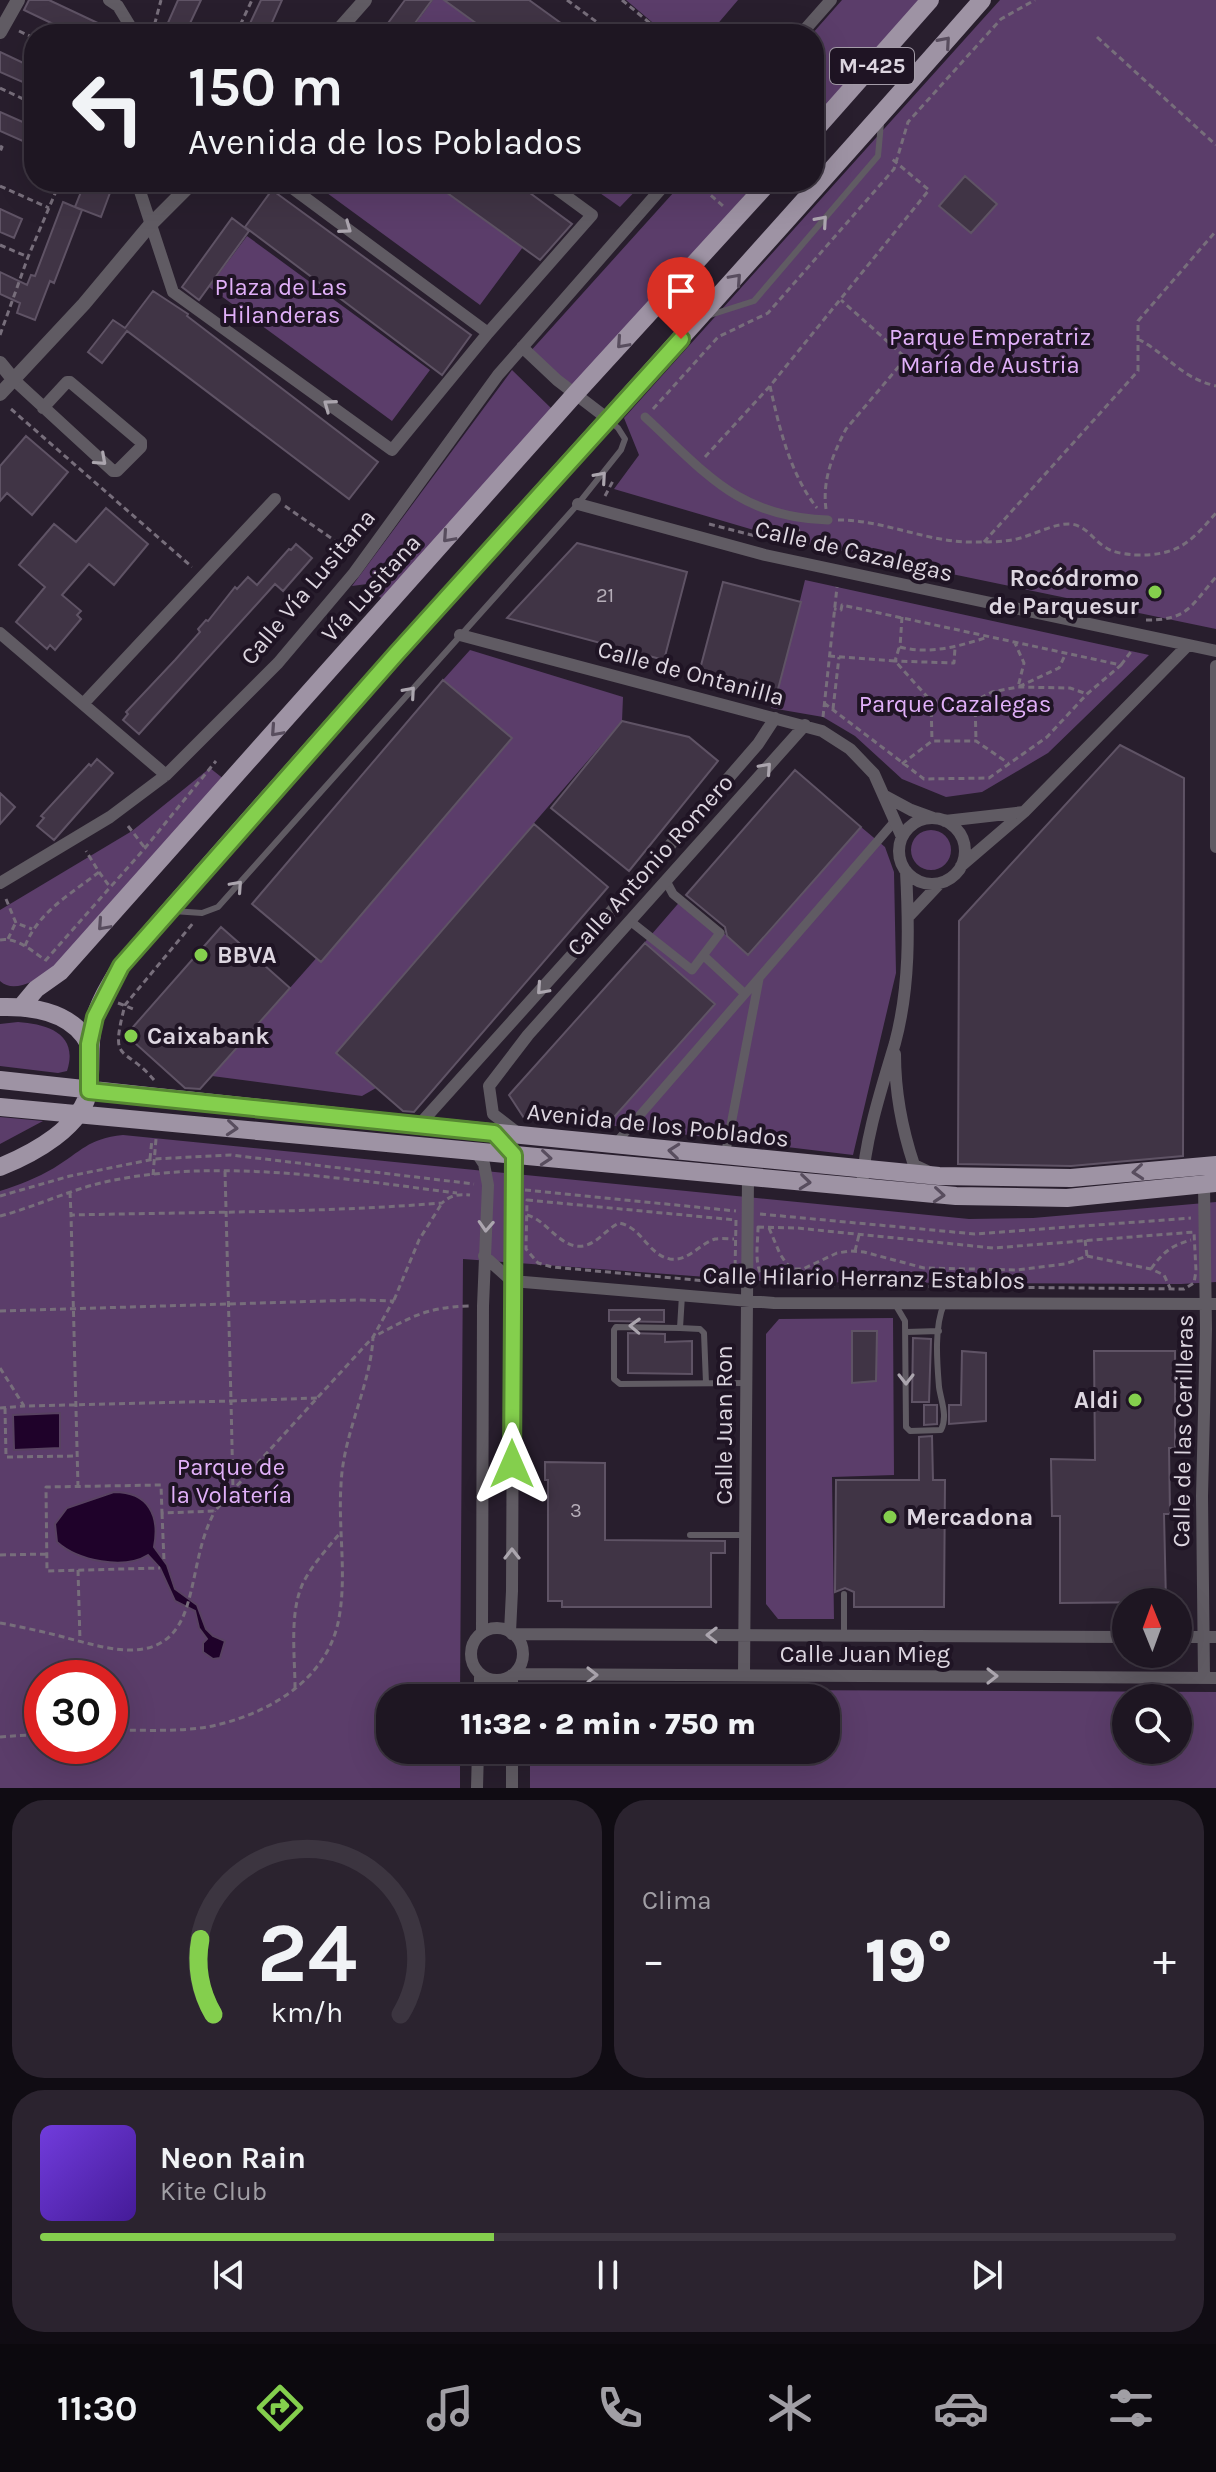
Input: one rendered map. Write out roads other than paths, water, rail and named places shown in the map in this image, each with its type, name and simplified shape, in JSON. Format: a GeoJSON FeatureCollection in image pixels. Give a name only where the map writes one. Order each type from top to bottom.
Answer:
{"type":"FeatureCollection","features":[{"type":"Feature","properties":{"kind":"main road","name":"M-425"},"geometry":{"type":"LineString","coordinates":[[824,120],[930,0]]}},
{"type":"Feature","properties":{"kind":"main road","name":"M-425"},"geometry":{"type":"LineString","coordinates":[[824,179],[982,0]]}},
{"type":"Feature","properties":{"kind":"main road","name":"Vía Lusitana"},"geometry":{"type":"LineString","coordinates":[[6,1006],[60,972],[576,393],[760,192]]}},
{"type":"Feature","properties":{"kind":"main road","name":"M-425"},"geometry":{"type":"LineString","coordinates":[[0,1167],[32,1154],[77,1115],[89,1091],[89,1044],[95,1017],[121,966],[813,192]]}},
{"type":"Feature","properties":{"kind":"main road"},"geometry":{"type":"LineString","coordinates":[[6,1006],[62,1017],[77,1027],[89,1044]]}},
{"type":"Feature","properties":{"kind":"main road","name":"Avenida de los Poblados"},"geometry":{"type":"LineString","coordinates":[[0,1080],[725,1156],[862,1179],[1012,1199],[1067,1198],[1210,1184]]}},
{"type":"Feature","properties":{"kind":"main road","name":"Avenida de los Poblados"},"geometry":{"type":"LineString","coordinates":[[0,1107],[748,1176],[1071,1178],[1216,1165]]}},
{"type":"Feature","properties":{"kind":"street"},"geometry":{"type":"LineString","coordinates":[[2,29],[18,0]]}},
{"type":"Feature","properties":{"kind":"street"},"geometry":{"type":"LineString","coordinates":[[109,0],[118,6],[129,24]]}},
{"type":"Feature","properties":{"kind":"street"},"geometry":{"type":"LineString","coordinates":[[346,24],[365,0]]}},
{"type":"Feature","properties":{"kind":"street"},"geometry":{"type":"LineString","coordinates":[[810,24],[831,0]]}},
{"type":"Feature","properties":{"kind":"street"},"geometry":{"type":"LineString","coordinates":[[140,192],[173,292],[392,450],[488,333],[592,215],[561,192]]}},
{"type":"Feature","properties":{"kind":"street"},"geometry":{"type":"LineString","coordinates":[[0,394],[183,192]]}},
{"type":"Feature","properties":{"kind":"street"},"geometry":{"type":"LineString","coordinates":[[298,192],[488,333]]}},
{"type":"Feature","properties":{"kind":"street"},"geometry":{"type":"LineString","coordinates":[[608,419],[557,380],[522,347],[658,192]]}},
{"type":"Feature","properties":{"kind":"street","name":"Calle Vía Lusitana"},"geometry":{"type":"LineString","coordinates":[[0,883],[110,817],[166,775],[278,663],[364,561],[522,347]]}},
{"type":"Feature","properties":{"kind":"street"},"geometry":{"type":"LineString","coordinates":[[0,363],[43,408],[113,471],[117,471],[141,447],[141,442],[70,382],[43,408]]}},
{"type":"Feature","properties":{"kind":"street"},"geometry":{"type":"LineString","coordinates":[[645,417],[741,501],[783,515],[828,520]]}},
{"type":"Feature","properties":{"kind":"street"},"geometry":{"type":"LineString","coordinates":[[83,704],[275,499]]}},
{"type":"Feature","properties":{"kind":"street","name":"Calle de Cazalegas"},"geometry":{"type":"LineString","coordinates":[[578,504],[765,555],[1216,651]]}},
{"type":"Feature","properties":{"kind":"street"},"geometry":{"type":"LineString","coordinates":[[0,633],[166,775]]}},
{"type":"Feature","properties":{"kind":"street","name":"Calle de Ontanilla"},"geometry":{"type":"LineString","coordinates":[[460,635],[822,731],[850,749],[874,774],[902,837]]}},
{"type":"Feature","properties":{"kind":"street"},"geometry":{"type":"LineString","coordinates":[[909,916],[940,883],[949,879],[1024,812],[1188,645]]}},
{"type":"Feature","properties":{"kind":"street"},"geometry":{"type":"LineString","coordinates":[[1216,666],[1216,847]]}},
{"type":"Feature","properties":{"kind":"street","name":"Calle Antonio Romero"},"geometry":{"type":"LineString","coordinates":[[419,1125],[720,788],[758,744],[775,718]]}},
{"type":"Feature","properties":{"kind":"street","name":"Calle Antonio Romero"},"geometry":{"type":"LineString","coordinates":[[489,1086],[528,1035],[805,725]]}},
{"type":"Feature","properties":{"kind":"street"},"geometry":{"type":"LineString","coordinates":[[885,796],[911,810],[940,820],[961,835],[965,856],[961,866]]}},
{"type":"Feature","properties":{"kind":"street"},"geometry":{"type":"LineString","coordinates":[[862,1179],[884,1074],[895,1042],[908,970],[906,871],[899,855],[902,837],[916,823],[1024,812]]}},
{"type":"Feature","properties":{"kind":"street"},"geometry":{"type":"LineString","coordinates":[[615,1144],[895,821]]}},
{"type":"Feature","properties":{"kind":"street"},"geometry":{"type":"LineString","coordinates":[[906,871],[921,882],[940,883]]}},
{"type":"Feature","properties":{"kind":"street"},"geometry":{"type":"LineString","coordinates":[[630,921],[692,970],[720,933],[673,894],[666,881]]}},
{"type":"Feature","properties":{"kind":"street"},"geometry":{"type":"LineString","coordinates":[[704,956],[745,994]]}},
{"type":"Feature","properties":{"kind":"street"},"geometry":{"type":"LineString","coordinates":[[725,1156],[759,978]]}},
{"type":"Feature","properties":{"kind":"street"},"geometry":{"type":"LineString","coordinates":[[895,1042],[895,1078],[903,1133],[914,1165],[939,1176]]}},
{"type":"Feature","properties":{"kind":"street"},"geometry":{"type":"LineString","coordinates":[[469,1070],[489,1086],[493,1114],[522,1135]]}},
{"type":"Feature","properties":{"kind":"street"},"geometry":{"type":"LineString","coordinates":[[494,1133],[514,1155],[511,1633]]}},
{"type":"Feature","properties":{"kind":"street"},"geometry":{"type":"LineString","coordinates":[[475,1150],[484,1164],[488,1185],[484,1256],[482,1633]]}},
{"type":"Feature","properties":{"kind":"street","name":"Calle Juan Ron"},"geometry":{"type":"LineString","coordinates":[[744,1675],[748,1176]]}},
{"type":"Feature","properties":{"kind":"street","name":"Calle de las Cerilleras"},"geometry":{"type":"LineString","coordinates":[[1210,1184],[1206,1218],[1211,1304],[1202,1496],[1210,1678]]}},
{"type":"Feature","properties":{"kind":"street"},"geometry":{"type":"LineString","coordinates":[[484,1256],[512,1281]]}},
{"type":"Feature","properties":{"kind":"street","name":"Calle Hilario Herranz Establos"},"geometry":{"type":"LineString","coordinates":[[512,1281],[747,1302],[1211,1304]]}},
{"type":"Feature","properties":{"kind":"street"},"geometry":{"type":"LineString","coordinates":[[513,1675],[496,1680],[480,1675],[475,1669],[471,1654],[476,1639],[482,1633],[497,1628],[518,1639],[523,1654],[522,1662],[513,1675],[513,1684]]}},
{"type":"Feature","properties":{"kind":"street","name":"Calle Juan Mieg"},"geometry":{"type":"LineString","coordinates":[[511,1633],[1112,1637]]}},
{"type":"Feature","properties":{"kind":"street"},"geometry":{"type":"LineString","coordinates":[[480,1675],[480,1684]]}},
{"type":"Feature","properties":{"kind":"street","name":"Calle Juan Mieg"},"geometry":{"type":"LineString","coordinates":[[513,1675],[1210,1678]]}},
{"type":"Feature","properties":{"kind":"street"},"geometry":{"type":"LineString","coordinates":[[477,1788],[478,1764]]}},
{"type":"Feature","properties":{"kind":"street"},"geometry":{"type":"LineString","coordinates":[[512,1764],[512,1788]]}},
{"type":"Feature","properties":{"kind":"lane"},"geometry":{"type":"LineString","coordinates":[[700,319],[754,301],[878,156],[881,115]]}},
{"type":"Feature","properties":{"kind":"lane"},"geometry":{"type":"LineString","coordinates":[[169,911],[202,913],[218,907],[578,504],[615,461],[625,439],[608,419]]}},
{"type":"Feature","properties":{"kind":"lane"},"geometry":{"type":"LineString","coordinates":[[680,1328],[682,1295]]}},
{"type":"Feature","properties":{"kind":"lane"},"geometry":{"type":"LineString","coordinates":[[895,1304],[904,1316],[906,1332],[906,1427],[910,1431],[941,1430],[944,1413],[939,1390],[939,1315],[944,1304]]}},
{"type":"Feature","properties":{"kind":"lane"},"geometry":{"type":"LineString","coordinates":[[706,1383],[704,1333],[700,1329],[616,1327],[614,1330],[614,1379],[620,1384],[746,1383]]}},
{"type":"Feature","properties":{"kind":"lane"},"geometry":{"type":"LineString","coordinates":[[906,1332],[939,1331]]}},
{"type":"Feature","properties":{"kind":"lane"},"geometry":{"type":"LineString","coordinates":[[690,1535],[745,1535]]}},
{"type":"Feature","properties":{"kind":"lane"},"geometry":{"type":"LineString","coordinates":[[844,1594],[844,1636]]}},
{"type":"Feature","properties":{"kind":"place","name":"Rocódromo de Parquesur"},"geometry":{"type":"Point","coordinates":[1155,592]}},
{"type":"Feature","properties":{"kind":"place","name":"BBVA"},"geometry":{"type":"Point","coordinates":[201,955]}},
{"type":"Feature","properties":{"kind":"place","name":"Caixabank"},"geometry":{"type":"Point","coordinates":[131,1036]}},
{"type":"Feature","properties":{"kind":"place","name":"Aldi"},"geometry":{"type":"Point","coordinates":[1135,1400]}},
{"type":"Feature","properties":{"kind":"place","name":"Mercadona"},"geometry":{"type":"Point","coordinates":[890,1517]}},
{"type":"Feature","properties":{"kind":"park label","name":"Plaza de Las Hilanderas"},"geometry":{"type":"Point","coordinates":[281,301]}},
{"type":"Feature","properties":{"kind":"park label","name":"Parque Emperatriz María de Austria"},"geometry":{"type":"Point","coordinates":[990,351]}},
{"type":"Feature","properties":{"kind":"park label","name":"Parque Cazalegas"},"geometry":{"type":"Point","coordinates":[955,704]}},
{"type":"Feature","properties":{"kind":"park label","name":"Parque de la Volatería"},"geometry":{"type":"Point","coordinates":[231,1481]}}]}
